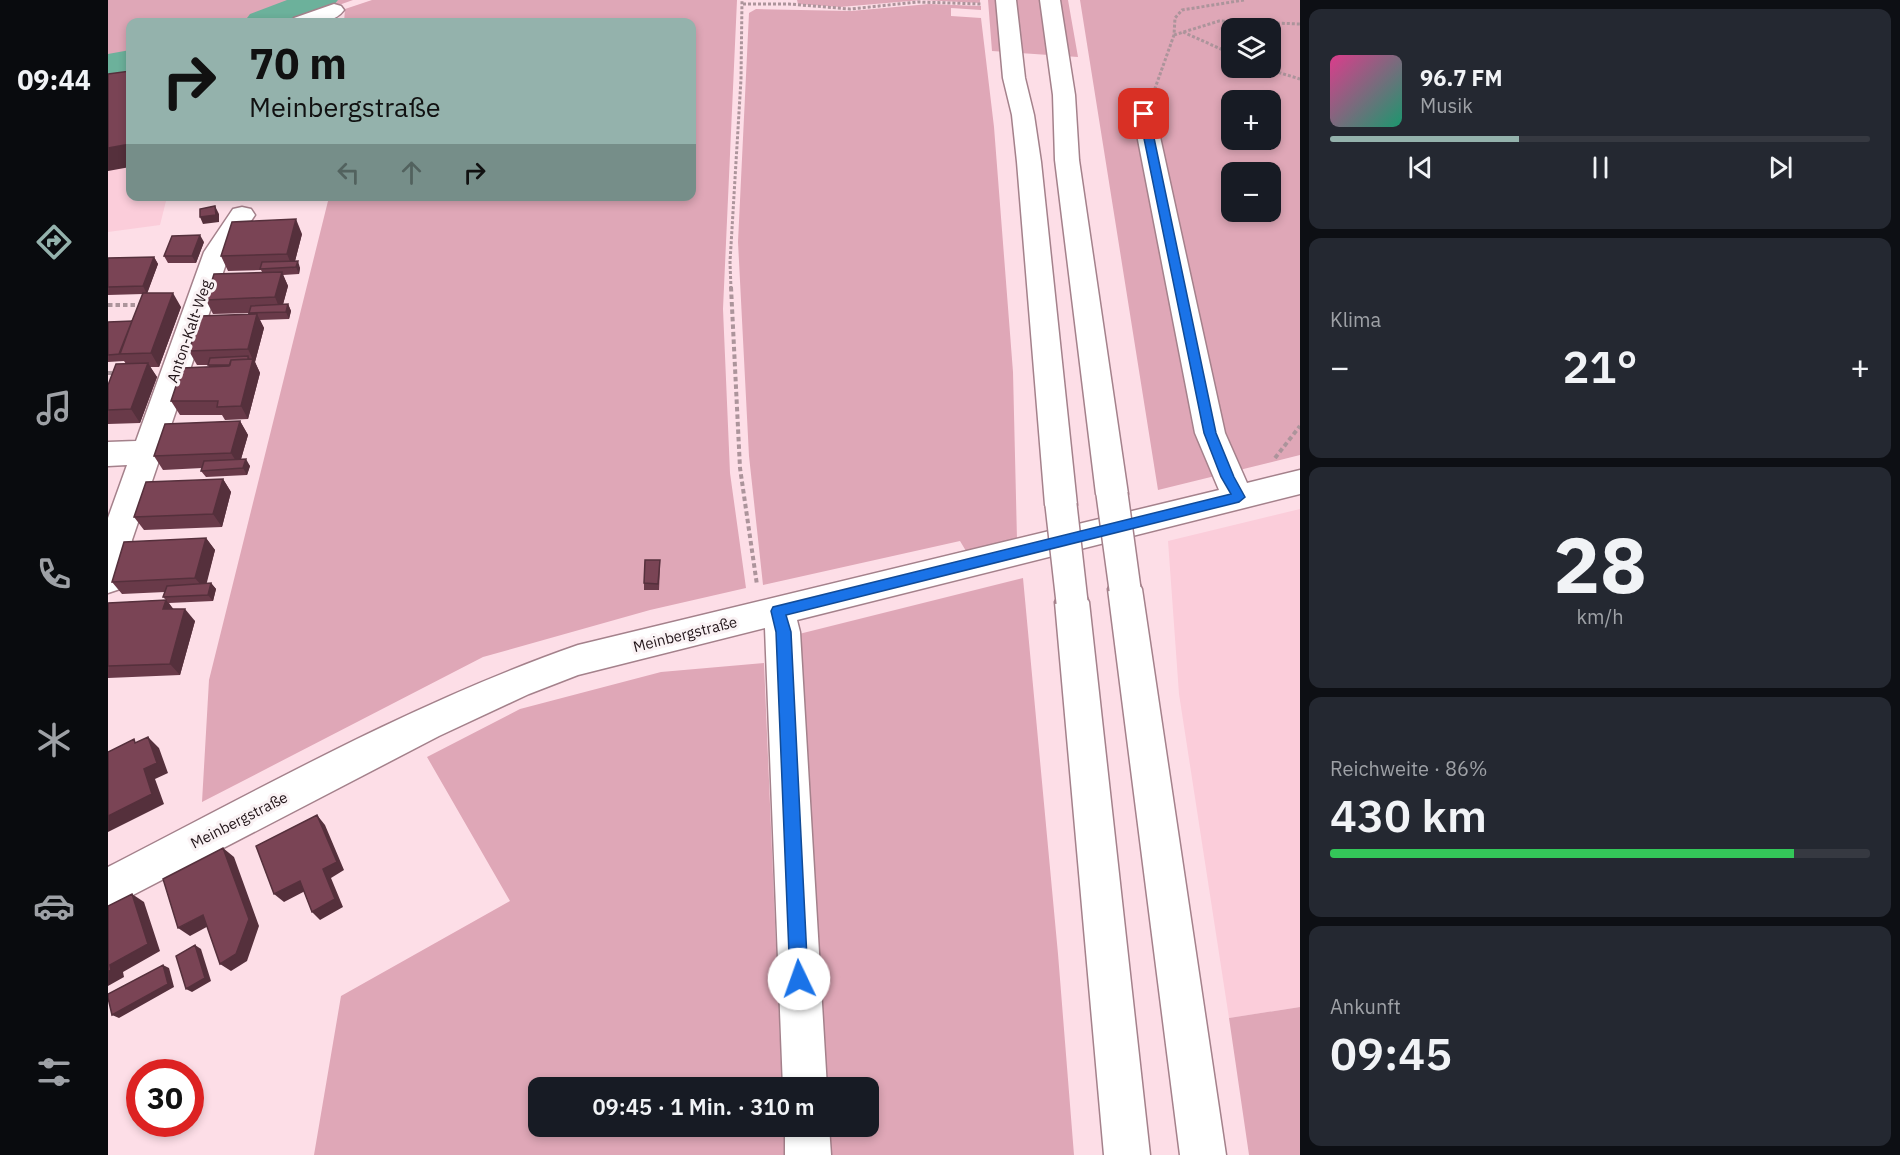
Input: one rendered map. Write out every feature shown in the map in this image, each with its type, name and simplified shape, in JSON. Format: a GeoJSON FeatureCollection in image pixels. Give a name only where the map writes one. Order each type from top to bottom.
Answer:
{"type":"FeatureCollection","features":[{"type":"Feature","properties":{"kind":"main road"},"geometry":{"type":"LineString","coordinates":[[1050,0],[1064,95],[1067,160],[1203,1155]]}},
{"type":"Feature","properties":{"kind":"main road"},"geometry":{"type":"LineString","coordinates":[[997,3],[1026,134],[1126,1155]]}},
{"type":"Feature","properties":{"kind":"main road"},"geometry":{"type":"LineString","coordinates":[[312,18],[334,10]]}},
{"type":"Feature","properties":{"kind":"main road"},"geometry":{"type":"LineString","coordinates":[[1144,114],[1210,433],[1239,497]]}},
{"type":"Feature","properties":{"kind":"main road","name":"Anton-Kalt-Weg"},"geometry":{"type":"LineString","coordinates":[[108,579],[118,550],[116,540],[217,252],[242,215]]}},
{"type":"Feature","properties":{"kind":"main road"},"geometry":{"type":"LineString","coordinates":[[108,454],[147,453]]}},
{"type":"Feature","properties":{"kind":"main road","name":"Meinbergstraße"},"geometry":{"type":"LineString","coordinates":[[108,888],[500,688],[578,660],[768,601],[1300,482]]}},
{"type":"Feature","properties":{"kind":"main road"},"geometry":{"type":"LineString","coordinates":[[768,601],[783,632],[804,1077]]}},
{"type":"Feature","properties":{"kind":"main road"},"geometry":{"type":"LineString","coordinates":[[807,1137],[808,1155]]}},
{"type":"Feature","properties":{"kind":"path"},"geometry":{"type":"LineString","coordinates":[[789,4],[793,0]]}},
{"type":"Feature","properties":{"kind":"path"},"geometry":{"type":"LineString","coordinates":[[1144,114],[1161,77],[1174,35],[1175,18],[1182,10],[1244,0]]}},
{"type":"Feature","properties":{"kind":"path"},"geometry":{"type":"LineString","coordinates":[[768,601],[740,468],[730,262],[742,2],[850,9],[935,2],[997,3]]}},
{"type":"Feature","properties":{"kind":"path"},"geometry":{"type":"LineString","coordinates":[[1174,35],[1200,26],[1229,21],[1300,24]]}},
{"type":"Feature","properties":{"kind":"path"},"geometry":{"type":"LineString","coordinates":[[1182,32],[1221,49]]}},
{"type":"Feature","properties":{"kind":"path"},"geometry":{"type":"LineString","coordinates":[[1281,73],[1300,79]]}},
{"type":"Feature","properties":{"kind":"path"},"geometry":{"type":"LineString","coordinates":[[108,305],[142,304]]}},
{"type":"Feature","properties":{"kind":"path"},"geometry":{"type":"LineString","coordinates":[[1272,461],[1300,426]]}},
{"type":"Feature","properties":{"kind":"shaded area"},"geometry":{"type":"Polygon","coordinates":[[[108,0],[353,0],[302,18],[126,18],[126,74],[108,77],[108,0]]]}},
{"type":"Feature","properties":{"kind":"shaded area"},"geometry":{"type":"Polygon","coordinates":[[[372,0],[737,0],[723,309],[730,473],[746,588],[650,610],[483,657],[202,802],[209,680],[328,201],[696,201],[696,18],[344,18],[345,9],[372,0]]]}},
{"type":"Feature","properties":{"kind":"shaded area"},"geometry":{"type":"Polygon","coordinates":[[[797,0],[922,0],[840,7],[798,4],[797,0]]]}},
{"type":"Feature","properties":{"kind":"shaded area"},"geometry":{"type":"Polygon","coordinates":[[[922,0],[980,0],[980,3],[922,0]]]}},
{"type":"Feature","properties":{"kind":"shaded area"},"geometry":{"type":"Polygon","coordinates":[[[988,0],[1068,0],[1078,57],[992,51],[988,0]]]}},
{"type":"Feature","properties":{"kind":"shaded area"},"geometry":{"type":"Polygon","coordinates":[[[1080,0],[1300,0],[1300,455],[1158,490],[1080,0]]]}},
{"type":"Feature","properties":{"kind":"shaded area"},"geometry":{"type":"Polygon","coordinates":[[[929,4],[981,6],[981,10],[951,8],[951,16],[981,18],[994,127],[1013,372],[1017,540],[966,551],[960,541],[763,585],[749,456],[738,242],[749,13],[756,9],[851,11],[929,4]]]}},
{"type":"Feature","properties":{"kind":"shaded area"},"geometry":{"type":"Polygon","coordinates":[[[126,81],[126,201],[166,201],[160,225],[108,232],[108,84],[126,81]]]}},
{"type":"Feature","properties":{"kind":"shaded area"},"geometry":{"type":"Polygon","coordinates":[[[1300,509],[1300,1007],[1229,1018],[1179,694],[1168,541],[1300,509]]]}},
{"type":"Feature","properties":{"kind":"shaded area"},"geometry":{"type":"Polygon","coordinates":[[[1023,578],[1074,1155],[826,1155],[825,1137],[879,1137],[879,1077],[822,1077],[799,634],[1023,578]]]}},
{"type":"Feature","properties":{"kind":"shaded area"},"geometry":{"type":"Polygon","coordinates":[[[764,663],[782,1077],[528,1077],[528,1137],[784,1137],[785,1155],[314,1155],[341,996],[510,901],[427,757],[520,709],[661,672],[764,663]]]}},
{"type":"Feature","properties":{"kind":"shaded area"},"geometry":{"type":"Polygon","coordinates":[[[1300,1007],[1300,1155],[1249,1155],[1229,1018],[1300,1007]]]}},
{"type":"Feature","properties":{"kind":"building"},"geometry":{"type":"Polygon","coordinates":[[[126,72],[126,145],[108,148],[108,74],[126,72]]]}},
{"type":"Feature","properties":{"kind":"building"},"geometry":{"type":"Polygon","coordinates":[[[215,206],[216,215],[200,217],[200,209],[215,206]]]}},
{"type":"Feature","properties":{"kind":"building"},"geometry":{"type":"Polygon","coordinates":[[[296,219],[287,254],[221,256],[232,222],[296,219]]]}},
{"type":"Feature","properties":{"kind":"building"},"geometry":{"type":"Polygon","coordinates":[[[200,235],[192,256],[164,256],[172,236],[200,235]]]}},
{"type":"Feature","properties":{"kind":"building"},"geometry":{"type":"Polygon","coordinates":[[[154,257],[143,286],[108,287],[108,258],[154,257]]]}},
{"type":"Feature","properties":{"kind":"building"},"geometry":{"type":"Polygon","coordinates":[[[298,261],[296,267],[260,269],[262,262],[298,261]]]}},
{"type":"Feature","properties":{"kind":"building"},"geometry":{"type":"Polygon","coordinates":[[[282,272],[275,297],[206,300],[214,274],[282,272]]]}},
{"type":"Feature","properties":{"kind":"building"},"geometry":{"type":"Polygon","coordinates":[[[143,293],[173,293],[151,353],[119,354],[143,293]]]}},
{"type":"Feature","properties":{"kind":"building"},"geometry":{"type":"Polygon","coordinates":[[[288,304],[286,312],[249,313],[251,306],[288,304]]]}},
{"type":"Feature","properties":{"kind":"building"},"geometry":{"type":"Polygon","coordinates":[[[257,314],[248,349],[189,351],[200,316],[257,314]]]}},
{"type":"Feature","properties":{"kind":"building"},"geometry":{"type":"Polygon","coordinates":[[[132,321],[120,354],[108,355],[108,322],[132,321]]]}},
{"type":"Feature","properties":{"kind":"building"},"geometry":{"type":"Polygon","coordinates":[[[248,356],[248,359],[231,360],[230,365],[208,365],[210,358],[248,356]]]}},
{"type":"Feature","properties":{"kind":"building"},"geometry":{"type":"Polygon","coordinates":[[[253,359],[241,406],[217,407],[218,401],[171,401],[182,368],[229,366],[231,360],[253,359]]]}},
{"type":"Feature","properties":{"kind":"building"},"geometry":{"type":"Polygon","coordinates":[[[148,363],[131,409],[108,410],[108,385],[116,364],[148,363]]]}},
{"type":"Feature","properties":{"kind":"building"},"geometry":{"type":"Polygon","coordinates":[[[240,421],[231,453],[154,456],[165,424],[240,421]]]}},
{"type":"Feature","properties":{"kind":"building"},"geometry":{"type":"Polygon","coordinates":[[[246,459],[243,468],[201,471],[204,461],[246,459]]]}},
{"type":"Feature","properties":{"kind":"building"},"geometry":{"type":"Polygon","coordinates":[[[223,479],[213,514],[134,517],[146,482],[223,479]]]}},
{"type":"Feature","properties":{"kind":"building"},"geometry":{"type":"Polygon","coordinates":[[[206,538],[195,578],[112,582],[124,542],[206,538]]]}},
{"type":"Feature","properties":{"kind":"building"},"geometry":{"type":"Polygon","coordinates":[[[645,560],[660,560],[658,584],[644,583],[645,560]]]}},
{"type":"Feature","properties":{"kind":"building"},"geometry":{"type":"Polygon","coordinates":[[[211,583],[208,595],[163,597],[167,586],[211,583]]]}},
{"type":"Feature","properties":{"kind":"building"},"geometry":{"type":"Polygon","coordinates":[[[166,600],[163,609],[185,609],[170,664],[108,666],[108,603],[166,600]]]}},
{"type":"Feature","properties":{"kind":"building"},"geometry":{"type":"Polygon","coordinates":[[[148,737],[157,763],[144,769],[152,794],[108,816],[108,752],[134,739],[135,743],[148,737]]]}},
{"type":"Feature","properties":{"kind":"building"},"geometry":{"type":"Polygon","coordinates":[[[317,815],[337,862],[323,869],[335,899],[312,912],[300,881],[274,894],[256,846],[317,815]]]}},
{"type":"Feature","properties":{"kind":"building"},"geometry":{"type":"Polygon","coordinates":[[[223,848],[249,919],[236,954],[220,964],[203,915],[178,928],[163,879],[223,848]]]}},
{"type":"Feature","properties":{"kind":"building"},"geometry":{"type":"Polygon","coordinates":[[[132,894],[148,944],[110,965],[111,970],[108,972],[108,906],[132,894]]]}},
{"type":"Feature","properties":{"kind":"building"},"geometry":{"type":"Polygon","coordinates":[[[195,945],[205,978],[186,989],[176,956],[195,945]]]}},
{"type":"Feature","properties":{"kind":"building"},"geometry":{"type":"Polygon","coordinates":[[[163,965],[168,984],[112,1015],[108,994],[163,965]]]}},
{"type":"Feature","properties":{"kind":"waterway"},"geometry":{"type":"LineString","coordinates":[[273,18],[320,0]]}},
{"type":"Feature","properties":{"kind":"waterway"},"geometry":{"type":"LineString","coordinates":[[108,66],[126,63]]}},
{"type":"Feature","properties":{"kind":"route"},"geometry":{"type":"LineString","coordinates":[[799,979],[783,632],[778,611],[1239,497],[1210,433],[1144,114]]}}]}
